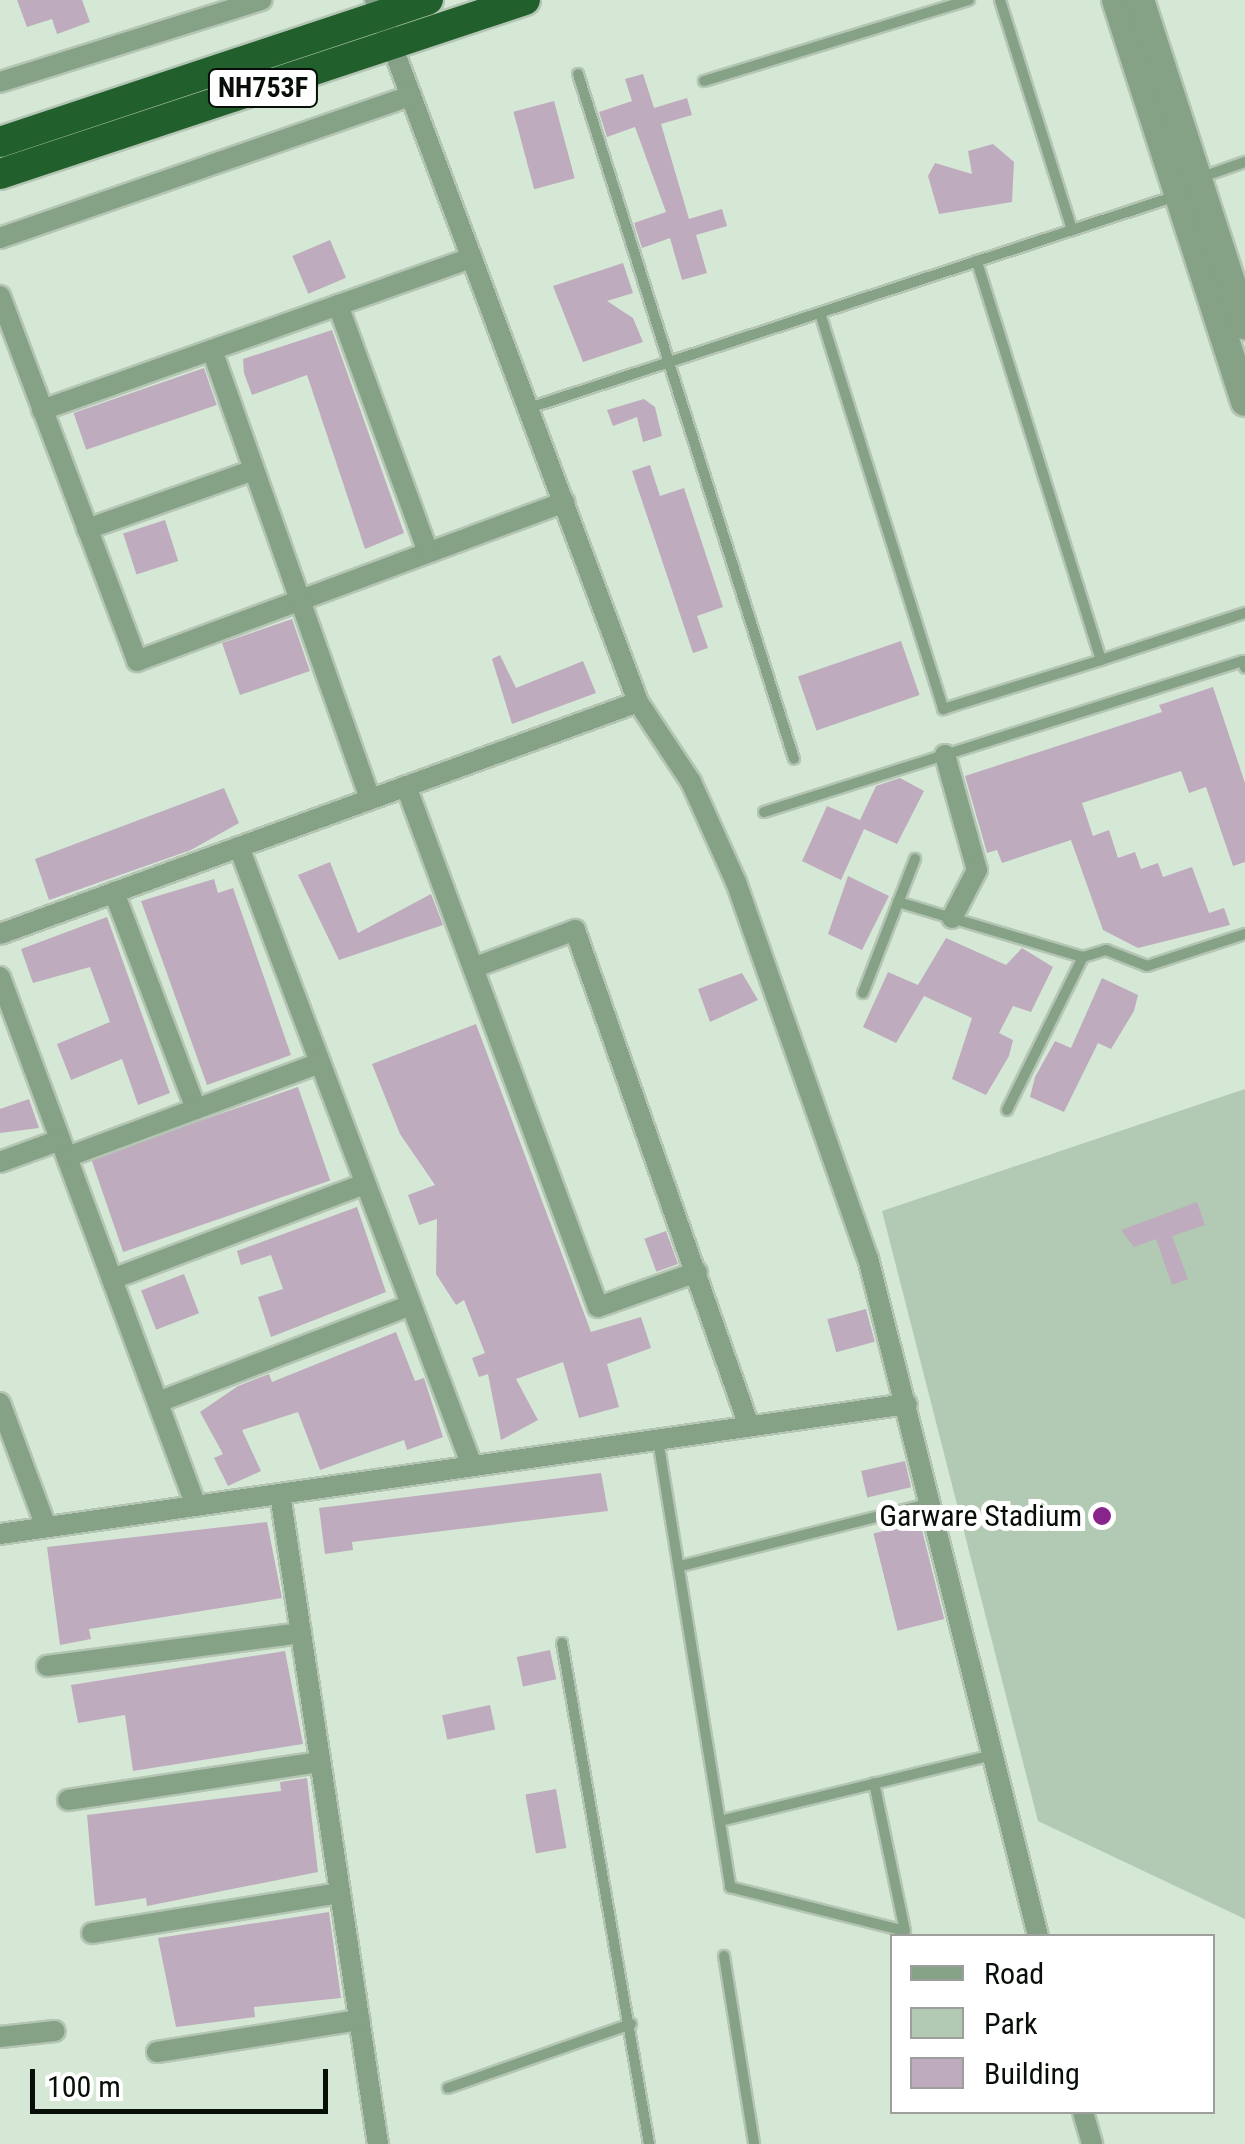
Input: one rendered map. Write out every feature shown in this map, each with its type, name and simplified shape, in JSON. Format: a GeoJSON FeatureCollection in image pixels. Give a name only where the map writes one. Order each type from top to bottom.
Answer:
{"type":"FeatureCollection","features":[{"type":"Feature","properties":{"kind":"highway","name":"NH753F"},"geometry":{"type":"LineString","coordinates":[[0,142],[378,8],[428,0]]}},
{"type":"Feature","properties":{"kind":"highway","name":"NH753F"},"geometry":{"type":"LineString","coordinates":[[0,174],[525,0]]}},
{"type":"Feature","properties":{"kind":"street"},"geometry":{"type":"LineString","coordinates":[[0,82],[227,6],[260,0]]}},
{"type":"Feature","properties":{"kind":"street"},"geometry":{"type":"LineString","coordinates":[[1116,0],[1245,326]]}},
{"type":"Feature","properties":{"kind":"street"},"geometry":{"type":"LineString","coordinates":[[1140,0],[1245,402]]}},
{"type":"Feature","properties":{"kind":"street"},"geometry":{"type":"LineString","coordinates":[[378,8],[638,702],[692,782],[736,882],[868,1258],[934,1503],[1038,1934]]}},
{"type":"Feature","properties":{"kind":"street"},"geometry":{"type":"LineString","coordinates":[[0,238],[411,96]]}},
{"type":"Feature","properties":{"kind":"street"},"geometry":{"type":"LineString","coordinates":[[42,410],[472,258]]}},
{"type":"Feature","properties":{"kind":"street"},"geometry":{"type":"LineString","coordinates":[[0,296],[137,661],[564,502]]}},
{"type":"Feature","properties":{"kind":"street"},"geometry":{"type":"LineString","coordinates":[[338,305],[428,552]]}},
{"type":"Feature","properties":{"kind":"street"},"geometry":{"type":"LineString","coordinates":[[212,350],[370,799]]}},
{"type":"Feature","properties":{"kind":"street"},"geometry":{"type":"LineString","coordinates":[[87,529],[254,470]]}},
{"type":"Feature","properties":{"kind":"street"},"geometry":{"type":"LineString","coordinates":[[0,934],[638,702]]}},
{"type":"Feature","properties":{"kind":"street"},"geometry":{"type":"LineString","coordinates":[[945,754],[977,870],[952,918]]}},
{"type":"Feature","properties":{"kind":"street"},"geometry":{"type":"LineString","coordinates":[[406,786],[598,1307],[697,1272]]}},
{"type":"Feature","properties":{"kind":"street"},"geometry":{"type":"LineString","coordinates":[[239,847],[472,1466]]}},
{"type":"Feature","properties":{"kind":"street"},"geometry":{"type":"LineString","coordinates":[[114,892],[196,1109]]}},
{"type":"Feature","properties":{"kind":"street"},"geometry":{"type":"LineString","coordinates":[[473,968],[575,930],[749,1426]]}},
{"type":"Feature","properties":{"kind":"street"},"geometry":{"type":"LineString","coordinates":[[0,976],[196,1506]]}},
{"type":"Feature","properties":{"kind":"street"},"geometry":{"type":"LineString","coordinates":[[0,1162],[64,1149],[196,1109],[320,1063]]}},
{"type":"Feature","properties":{"kind":"street"},"geometry":{"type":"LineString","coordinates":[[112,1279],[365,1184]]}},
{"type":"Feature","properties":{"kind":"street"},"geometry":{"type":"LineString","coordinates":[[158,1402],[412,1305]]}},
{"type":"Feature","properties":{"kind":"street"},"geometry":{"type":"LineString","coordinates":[[0,1403],[46,1527]]}},
{"type":"Feature","properties":{"kind":"street"},"geometry":{"type":"LineString","coordinates":[[0,1534],[907,1404]]}},
{"type":"Feature","properties":{"kind":"street"},"geometry":{"type":"LineString","coordinates":[[280,1494],[378,2144]]}},
{"type":"Feature","properties":{"kind":"street"},"geometry":{"type":"LineString","coordinates":[[48,1666],[301,1633]]}},
{"type":"Feature","properties":{"kind":"street"},"geometry":{"type":"LineString","coordinates":[[68,1800],[320,1762]]}},
{"type":"Feature","properties":{"kind":"street"},"geometry":{"type":"LineString","coordinates":[[92,1933],[340,1893]]}},
{"type":"Feature","properties":{"kind":"street"},"geometry":{"type":"LineString","coordinates":[[157,2052],[359,2020]]}},
{"type":"Feature","properties":{"kind":"street"},"geometry":{"type":"LineString","coordinates":[[0,2037],[55,2031]]}},
{"type":"Feature","properties":{"kind":"street"},"geometry":{"type":"LineString","coordinates":[[1084,2114],[1092,2144]]}},
{"type":"Feature","properties":{"kind":"lane"},"geometry":{"type":"LineString","coordinates":[[704,80],[969,0]]}},
{"type":"Feature","properties":{"kind":"lane"},"geometry":{"type":"LineString","coordinates":[[1000,0],[1072,230]]}},
{"type":"Feature","properties":{"kind":"lane"},"geometry":{"type":"LineString","coordinates":[[578,74],[794,759]]}},
{"type":"Feature","properties":{"kind":"lane"},"geometry":{"type":"LineString","coordinates":[[528,408],[1072,230],[1245,162]]}},
{"type":"Feature","properties":{"kind":"lane"},"geometry":{"type":"LineString","coordinates":[[977,261],[1101,660]]}},
{"type":"Feature","properties":{"kind":"lane"},"geometry":{"type":"LineString","coordinates":[[820,312],[943,709],[1245,613]]}},
{"type":"Feature","properties":{"kind":"lane"},"geometry":{"type":"LineString","coordinates":[[764,812],[1242,661],[1245,668]]}},
{"type":"Feature","properties":{"kind":"lane"},"geometry":{"type":"LineString","coordinates":[[862,993],[915,859]]}},
{"type":"Feature","properties":{"kind":"lane"},"geometry":{"type":"LineString","coordinates":[[898,902],[1083,957],[1106,950],[1147,966],[1245,934]]}},
{"type":"Feature","properties":{"kind":"lane"},"geometry":{"type":"LineString","coordinates":[[1007,1110],[1083,957]]}},
{"type":"Feature","properties":{"kind":"lane"},"geometry":{"type":"LineString","coordinates":[[658,1440],[730,1886],[906,1931],[874,1784]]}},
{"type":"Feature","properties":{"kind":"lane"},"geometry":{"type":"LineString","coordinates":[[681,1566],[934,1503]]}},
{"type":"Feature","properties":{"kind":"lane"},"geometry":{"type":"LineString","coordinates":[[562,1644],[649,2144]]}},
{"type":"Feature","properties":{"kind":"lane"},"geometry":{"type":"LineString","coordinates":[[720,1821],[994,1755]]}},
{"type":"Feature","properties":{"kind":"lane"},"geometry":{"type":"LineString","coordinates":[[724,1956],[754,2144]]}},
{"type":"Feature","properties":{"kind":"lane"},"geometry":{"type":"LineString","coordinates":[[448,2088],[631,2024]]}},
{"type":"Feature","properties":{"kind":"green space","name":"Garware Stadium"},"geometry":{"type":"Polygon","coordinates":[[[1245,1089],[1245,1919],[1038,1821],[882,1211],[1245,1089]]]}},
{"type":"Feature","properties":{"kind":"building"},"geometry":{"type":"Polygon","coordinates":[[[17,0],[82,0],[90,22],[57,34],[52,19],[27,27],[17,0]]]}},
{"type":"Feature","properties":{"kind":"building"},"geometry":{"type":"Polygon","coordinates":[[[643,74],[654,108],[687,98],[692,115],[661,124],[689,219],[722,209],[727,226],[696,235],[707,273],[682,280],[670,238],[642,248],[634,223],[666,212],[635,127],[607,137],[599,112],[632,101],[625,79],[643,74]]]}},
{"type":"Feature","properties":{"kind":"building"},"geometry":{"type":"Polygon","coordinates":[[[554,101],[575,178],[534,189],[513,112],[554,101]]]}},
{"type":"Feature","properties":{"kind":"building"},"geometry":{"type":"Polygon","coordinates":[[[993,144],[1014,162],[1012,202],[939,214],[928,176],[935,163],[972,174],[968,151],[993,144]]]}},
{"type":"Feature","properties":{"kind":"building"},"geometry":{"type":"Polygon","coordinates":[[[330,240],[346,278],[308,294],[292,256],[330,240]]]}},
{"type":"Feature","properties":{"kind":"building"},"geometry":{"type":"Polygon","coordinates":[[[623,263],[633,293],[607,301],[633,318],[643,342],[583,362],[553,286],[623,263]]]}},
{"type":"Feature","properties":{"kind":"building"},"geometry":{"type":"Polygon","coordinates":[[[332,330],[404,533],[365,549],[307,375],[252,395],[244,373],[243,359],[332,330]]]}},
{"type":"Feature","properties":{"kind":"building"},"geometry":{"type":"Polygon","coordinates":[[[204,368],[217,405],[86,450],[74,413],[204,368]]]}},
{"type":"Feature","properties":{"kind":"building"},"geometry":{"type":"Polygon","coordinates":[[[644,399],[655,407],[662,436],[643,442],[637,417],[613,426],[607,410],[644,399]]]}},
{"type":"Feature","properties":{"kind":"building"},"geometry":{"type":"Polygon","coordinates":[[[650,465],[660,496],[684,488],[723,607],[697,616],[708,648],[693,653],[632,471],[650,465]]]}},
{"type":"Feature","properties":{"kind":"building"},"geometry":{"type":"Polygon","coordinates":[[[165,520],[178,561],[136,574],[123,534],[165,520]]]}},
{"type":"Feature","properties":{"kind":"building"},"geometry":{"type":"Polygon","coordinates":[[[292,619],[310,671],[240,695],[222,643],[292,619]]]}},
{"type":"Feature","properties":{"kind":"building"},"geometry":{"type":"Polygon","coordinates":[[[901,641],[920,695],[816,730],[798,676],[901,641]]]}},
{"type":"Feature","properties":{"kind":"building"},"geometry":{"type":"Polygon","coordinates":[[[500,655],[516,688],[583,661],[596,693],[512,724],[492,659],[500,655]]]}},
{"type":"Feature","properties":{"kind":"building"},"geometry":{"type":"Polygon","coordinates":[[[1213,687],[1245,783],[1245,862],[1233,866],[1206,787],[1189,793],[1181,771],[1082,803],[1093,836],[1109,830],[1118,858],[1135,852],[1141,869],[1158,863],[1163,877],[1192,867],[1209,913],[1224,908],[1230,925],[1138,948],[1103,930],[1071,840],[1002,863],[997,850],[987,853],[965,776],[1162,712],[1159,705],[1213,687]]]}},
{"type":"Feature","properties":{"kind":"building"},"geometry":{"type":"Polygon","coordinates":[[[900,778],[924,791],[897,844],[864,829],[841,880],[802,861],[827,806],[860,820],[876,786],[900,778]]]}},
{"type":"Feature","properties":{"kind":"building"},"geometry":{"type":"Polygon","coordinates":[[[224,788],[239,823],[191,850],[49,900],[35,859],[224,788]]]}},
{"type":"Feature","properties":{"kind":"building"},"geometry":{"type":"Polygon","coordinates":[[[330,862],[358,933],[431,894],[443,925],[339,960],[298,875],[330,862]]]}},
{"type":"Feature","properties":{"kind":"building"},"geometry":{"type":"Polygon","coordinates":[[[848,876],[889,896],[862,950],[828,934],[848,876]]]}},
{"type":"Feature","properties":{"kind":"building"},"geometry":{"type":"Polygon","coordinates":[[[214,879],[218,893],[233,888],[291,1055],[207,1085],[141,901],[214,879]]]}},
{"type":"Feature","properties":{"kind":"building"},"geometry":{"type":"Polygon","coordinates":[[[107,917],[170,1093],[138,1105],[122,1059],[71,1080],[57,1044],[110,1022],[90,967],[33,983],[21,949],[107,917]]]}},
{"type":"Feature","properties":{"kind":"building"},"geometry":{"type":"Polygon","coordinates":[[[946,938],[1006,965],[1022,948],[1053,967],[1031,1012],[1013,1006],[999,1033],[1013,1040],[1009,1056],[986,1095],[952,1079],[972,1018],[924,996],[896,1043],[863,1027],[888,972],[918,985],[946,938]]]}},
{"type":"Feature","properties":{"kind":"building"},"geometry":{"type":"Polygon","coordinates":[[[742,973],[758,1000],[710,1022],[698,989],[742,973]]]}},
{"type":"Feature","properties":{"kind":"building"},"geometry":{"type":"Polygon","coordinates":[[[1102,978],[1138,995],[1134,1011],[1111,1049],[1098,1043],[1064,1112],[1030,1097],[1035,1077],[1055,1041],[1071,1048],[1102,978]]]}},
{"type":"Feature","properties":{"kind":"building"},"geometry":{"type":"Polygon","coordinates":[[[476,1024],[591,1332],[641,1317],[651,1348],[607,1364],[619,1407],[579,1418],[563,1362],[516,1379],[538,1420],[501,1440],[488,1374],[479,1377],[472,1358],[485,1353],[464,1300],[456,1305],[436,1274],[437,1219],[419,1225],[408,1195],[435,1185],[400,1134],[372,1064],[476,1024]]]}},
{"type":"Feature","properties":{"kind":"building"},"geometry":{"type":"Polygon","coordinates":[[[298,1087],[330,1181],[123,1252],[91,1158],[298,1087]]]}},
{"type":"Feature","properties":{"kind":"building"},"geometry":{"type":"Polygon","coordinates":[[[29,1099],[39,1128],[0,1133],[0,1109],[29,1099]]]}},
{"type":"Feature","properties":{"kind":"building"},"geometry":{"type":"Polygon","coordinates":[[[1197,1202],[1205,1225],[1172,1236],[1188,1279],[1172,1285],[1156,1239],[1134,1247],[1121,1230],[1197,1202]]]}},
{"type":"Feature","properties":{"kind":"building"},"geometry":{"type":"Polygon","coordinates":[[[357,1207],[386,1292],[271,1337],[258,1297],[283,1289],[271,1255],[241,1265],[237,1251],[357,1207]]]}},
{"type":"Feature","properties":{"kind":"building"},"geometry":{"type":"Polygon","coordinates":[[[666,1231],[678,1264],[656,1272],[644,1239],[666,1231]]]}},
{"type":"Feature","properties":{"kind":"building"},"geometry":{"type":"Polygon","coordinates":[[[184,1274],[199,1313],[156,1330],[141,1290],[184,1274]]]}},
{"type":"Feature","properties":{"kind":"building"},"geometry":{"type":"Polygon","coordinates":[[[866,1309],[875,1342],[836,1352],[827,1319],[866,1309]]]}},
{"type":"Feature","properties":{"kind":"building"},"geometry":{"type":"Polygon","coordinates":[[[396,1332],[415,1381],[424,1378],[443,1437],[407,1450],[404,1440],[320,1470],[298,1412],[242,1430],[261,1471],[228,1486],[214,1458],[223,1454],[200,1412],[238,1386],[269,1374],[272,1382],[396,1332]]]}},
{"type":"Feature","properties":{"kind":"building"},"geometry":{"type":"Polygon","coordinates":[[[905,1461],[911,1487],[867,1497],[861,1471],[905,1461]]]}},
{"type":"Feature","properties":{"kind":"building"},"geometry":{"type":"Polygon","coordinates":[[[601,1473],[608,1511],[352,1542],[353,1550],[325,1554],[319,1508],[601,1473]]]}},
{"type":"Feature","properties":{"kind":"building"},"geometry":{"type":"Polygon","coordinates":[[[267,1522],[282,1598],[89,1629],[91,1639],[60,1645],[47,1547],[267,1522]]]}},
{"type":"Feature","properties":{"kind":"building"},"geometry":{"type":"Polygon","coordinates":[[[920,1522],[944,1619],[898,1631],[873,1534],[920,1522]]]}},
{"type":"Feature","properties":{"kind":"building"},"geometry":{"type":"Polygon","coordinates":[[[550,1650],[556,1679],[523,1686],[517,1657],[550,1650]]]}},
{"type":"Feature","properties":{"kind":"building"},"geometry":{"type":"Polygon","coordinates":[[[285,1651],[303,1744],[133,1771],[125,1715],[78,1723],[71,1685],[285,1651]]]}},
{"type":"Feature","properties":{"kind":"building"},"geometry":{"type":"Polygon","coordinates":[[[490,1705],[495,1729],[447,1740],[442,1715],[490,1705]]]}},
{"type":"Feature","properties":{"kind":"building"},"geometry":{"type":"Polygon","coordinates":[[[307,1778],[318,1872],[147,1906],[146,1898],[95,1906],[87,1815],[281,1791],[280,1782],[307,1778]]]}},
{"type":"Feature","properties":{"kind":"building"},"geometry":{"type":"Polygon","coordinates":[[[556,1789],[566,1848],[536,1853],[525,1794],[556,1789]]]}},
{"type":"Feature","properties":{"kind":"building"},"geometry":{"type":"Polygon","coordinates":[[[329,1912],[341,1998],[254,2007],[255,2017],[176,2027],[158,1938],[329,1912]]]}},
{"type":"Feature","properties":{"kind":"place","name":"Garware Stadium"},"geometry":{"type":"Point","coordinates":[1102,1516]}}]}
